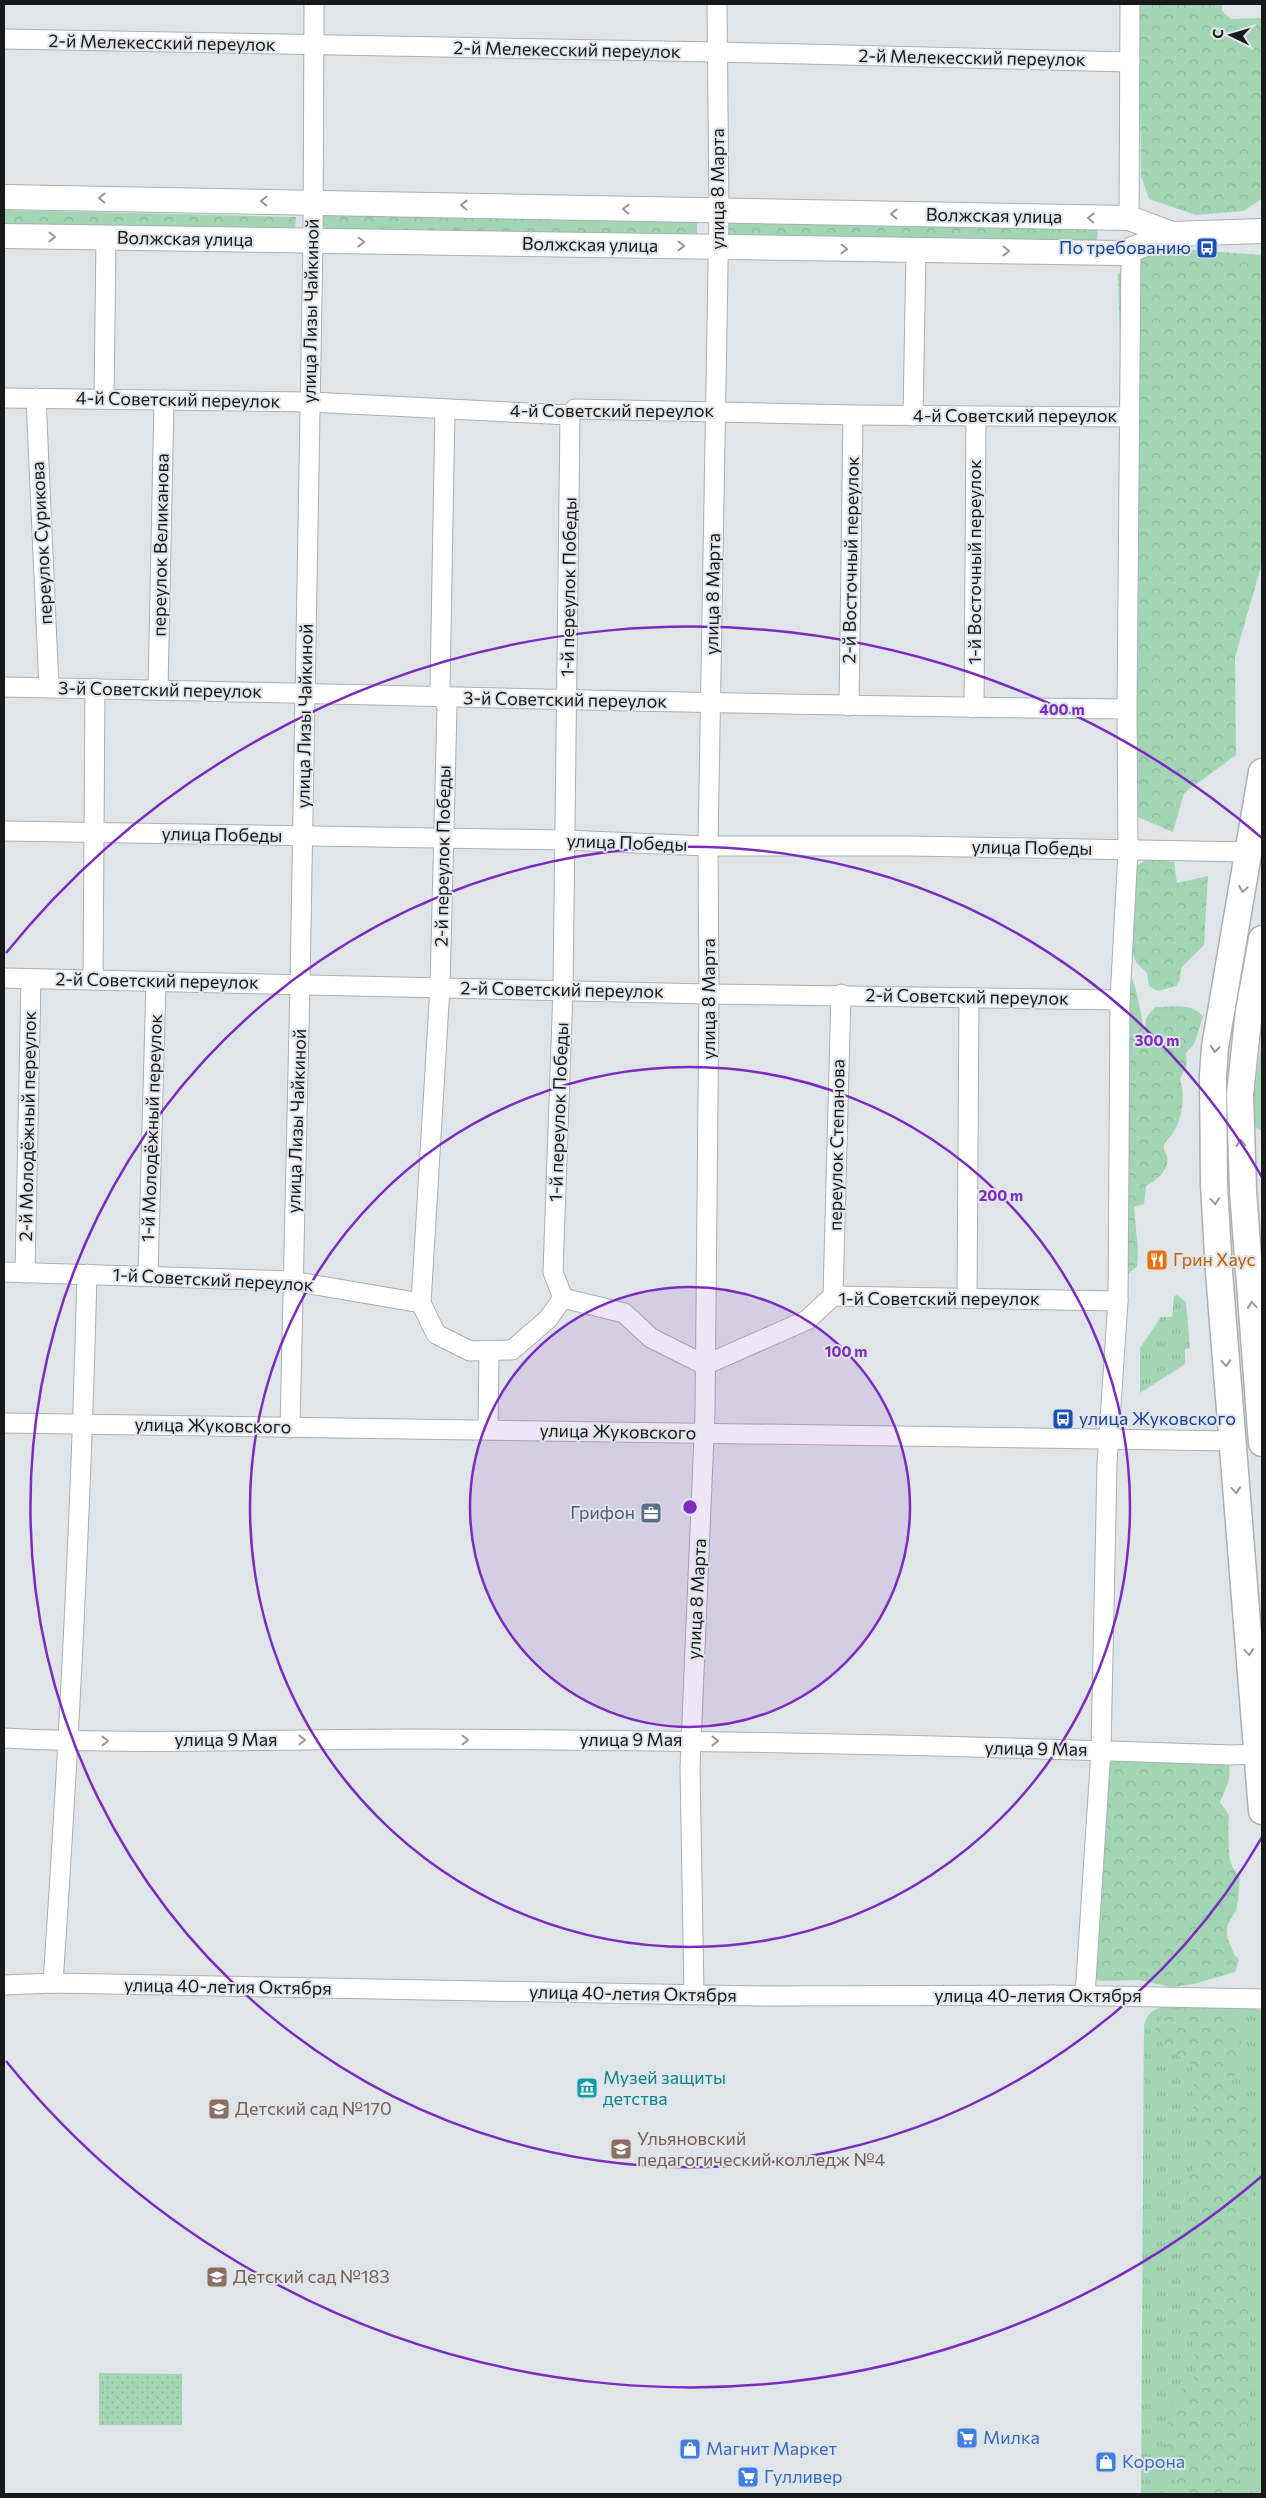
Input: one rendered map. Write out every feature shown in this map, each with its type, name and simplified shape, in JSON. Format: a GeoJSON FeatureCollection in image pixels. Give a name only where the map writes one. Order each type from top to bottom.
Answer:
{"type":"FeatureCollection","features":[{"type":"Feature","properties":{"kind":"highway"},"geometry":{"type":"LineString","coordinates":[[1262,772],[1250,852],[1215,1047],[1212,1083],[1214,1184],[1262,1811]]}},
{"type":"Feature","properties":{"kind":"highway"},"geometry":{"type":"LineString","coordinates":[[1233,1441],[1262,1442],[1243,1191],[1240,1094],[1249,1011],[1262,939]]}},
{"type":"Feature","properties":{"kind":"main road","name":"Волжская улица"},"geometry":{"type":"LineString","coordinates":[[4,197],[313,201],[719,211],[1128,218],[1172,234]]}},
{"type":"Feature","properties":{"kind":"main road","name":"Волжская улица"},"geometry":{"type":"LineString","coordinates":[[4,236],[1122,253],[1172,234],[1262,231]]}},
{"type":"Feature","properties":{"kind":"street","name":"улица Лизы Чайкиной"},"geometry":{"type":"LineString","coordinates":[[290,1428],[303,836],[313,241],[314,4]]}},
{"type":"Feature","properties":{"kind":"street","name":"улица 8 Марта"},"geometry":{"type":"LineString","coordinates":[[694,1994],[690,1741],[704,1434],[709,994],[708,846],[712,703],[719,211],[718,4]]}},
{"type":"Feature","properties":{"kind":"street"},"geometry":{"type":"LineString","coordinates":[[1128,218],[1130,4]]}},
{"type":"Feature","properties":{"kind":"street","name":"2-й Мелекесский переулок"},"geometry":{"type":"LineString","coordinates":[[4,39],[717,52],[1130,62]]}},
{"type":"Feature","properties":{"kind":"street"},"geometry":{"type":"LineString","coordinates":[[104,399],[106,238]]}},
{"type":"Feature","properties":{"kind":"street"},"geometry":{"type":"LineString","coordinates":[[913,416],[916,250]]}},
{"type":"Feature","properties":{"kind":"street"},"geometry":{"type":"LineString","coordinates":[[1085,1996],[1101,1750],[1108,1440],[1118,1301],[1120,1000],[1128,850],[1127,709],[1131,250]]}},
{"type":"Feature","properties":{"kind":"street","name":"4-й Советский переулок"},"geometry":{"type":"LineString","coordinates":[[4,398],[310,402],[570,415],[575,409],[976,417],[1130,417]]}},
{"type":"Feature","properties":{"kind":"street","name":"переулок Сурикова"},"geometry":{"type":"LineString","coordinates":[[36,398],[49,688]]}},
{"type":"Feature","properties":{"kind":"street","name":"переулок Великанова"},"geometry":{"type":"LineString","coordinates":[[158,690],[164,400]]}},
{"type":"Feature","properties":{"kind":"street","name":"2-й переулок Победы"},"geometry":{"type":"LineString","coordinates":[[421,1303],[440,987],[444,838],[446,708],[440,687],[445,409]]}},
{"type":"Feature","properties":{"kind":"street","name":"1-й переулок Победы"},"geometry":{"type":"LineString","coordinates":[[563,1298],[553,1272],[563,989],[570,415]]}},
{"type":"Feature","properties":{"kind":"street","name":"2-й Восточный переулок"},"geometry":{"type":"LineString","coordinates":[[849,706],[853,415]]}},
{"type":"Feature","properties":{"kind":"street","name":"1-й Восточный переулок"},"geometry":{"type":"LineString","coordinates":[[974,708],[976,417]]}},
{"type":"Feature","properties":{"kind":"street","name":"3-й Советский переулок"},"geometry":{"type":"LineString","coordinates":[[4,687],[305,693],[443,698],[567,698],[849,706],[1127,709]]}},
{"type":"Feature","properties":{"kind":"street"},"geometry":{"type":"LineString","coordinates":[[93,980],[95,688]]}},
{"type":"Feature","properties":{"kind":"street","name":"улица Победы"},"geometry":{"type":"LineString","coordinates":[[4,831],[564,840],[708,846],[1250,852]]}},
{"type":"Feature","properties":{"kind":"street","name":"2-й Советский переулок"},"geometry":{"type":"LineString","coordinates":[[4,978],[563,989],[709,994],[841,994],[1120,1000]]}},
{"type":"Feature","properties":{"kind":"street","name":"2-й Молодёжный переулок"},"geometry":{"type":"LineString","coordinates":[[25,1273],[31,979]]}},
{"type":"Feature","properties":{"kind":"street","name":"1-й Молодёжный переулок"},"geometry":{"type":"LineString","coordinates":[[148,1276],[156,981]]}},
{"type":"Feature","properties":{"kind":"street","name":"переулок Степанова"},"geometry":{"type":"LineString","coordinates":[[833,1296],[841,994]]}},
{"type":"Feature","properties":{"kind":"street"},"geometry":{"type":"LineString","coordinates":[[967,1298],[969,998]]}},
{"type":"Feature","properties":{"kind":"street","name":"1-й Советский переулок"},"geometry":{"type":"LineString","coordinates":[[4,1272],[292,1281],[421,1303]]}},
{"type":"Feature","properties":{"kind":"street"},"geometry":{"type":"LineString","coordinates":[[53,1983],[69,1742],[83,1424],[87,1274]]}},
{"type":"Feature","properties":{"kind":"street","name":"1-й Советский переулок"},"geometry":{"type":"LineString","coordinates":[[705,1365],[807,1320],[833,1296],[1118,1301]]}},
{"type":"Feature","properties":{"kind":"street"},"geometry":{"type":"LineString","coordinates":[[421,1303],[436,1334],[470,1351],[512,1350],[548,1320],[563,1298],[624,1313],[651,1338],[705,1365]]}},
{"type":"Feature","properties":{"kind":"street"},"geometry":{"type":"LineString","coordinates":[[488,1430],[489,1350]]}},
{"type":"Feature","properties":{"kind":"street","name":"улица Жуковского"},"geometry":{"type":"LineString","coordinates":[[4,1423],[1233,1441]]}},
{"type":"Feature","properties":{"kind":"street","name":"улица 9 Мая"},"geometry":{"type":"LineString","coordinates":[[4,1738],[69,1742],[398,1739],[690,1741],[1101,1750],[1231,1755],[1258,1754]]}},
{"type":"Feature","properties":{"kind":"street","name":"улица 40-летия Октября"},"geometry":{"type":"LineString","coordinates":[[4,1985],[53,1983],[761,1996],[1085,1996],[1262,1999]]}},
{"type":"Feature","properties":{"kind":"green space"},"geometry":{"type":"Polygon","coordinates":[[[1139,4],[1222,4],[1222,11],[1231,19],[1262,18],[1262,199],[1243,211],[1196,215],[1149,199],[1141,176],[1139,4]]]}},
{"type":"Feature","properties":{"kind":"green space"},"geometry":{"type":"Polygon","coordinates":[[[4,210],[296,217],[295,235],[4,229],[4,210]]]}},
{"type":"Feature","properties":{"kind":"green space"},"geometry":{"type":"Polygon","coordinates":[[[320,215],[697,222],[697,241],[320,234],[320,215]]]}},
{"type":"Feature","properties":{"kind":"green space"},"geometry":{"type":"Polygon","coordinates":[[[728,221],[1098,227],[1097,245],[728,238],[728,221]]]}},
{"type":"Feature","properties":{"kind":"green space"},"geometry":{"type":"Polygon","coordinates":[[[1151,247],[1262,255],[1262,563],[1235,657],[1236,755],[1184,793],[1173,832],[1133,815],[1118,274],[1151,247]]]}},
{"type":"Feature","properties":{"kind":"green space"},"geometry":{"type":"Polygon","coordinates":[[[1148,859],[1174,862],[1177,883],[1208,876],[1204,945],[1181,968],[1180,980],[1176,986],[1158,991],[1149,986],[1147,973],[1136,962],[1129,945],[1127,871],[1148,859]]]}},
{"type":"Feature","properties":{"kind":"green space"},"geometry":{"type":"Polygon","coordinates":[[[1130,974],[1135,986],[1145,1033],[1146,1018],[1155,1007],[1187,1007],[1199,1012],[1203,1017],[1194,1044],[1186,1053],[1186,1066],[1180,1080],[1183,1093],[1181,1114],[1176,1127],[1164,1145],[1167,1166],[1158,1178],[1146,1186],[1144,1204],[1134,1207],[1138,1250],[1137,1266],[1126,1276],[1117,1266],[1130,974]]]}},
{"type":"Feature","properties":{"kind":"green space"},"geometry":{"type":"Polygon","coordinates":[[[1262,1039],[1262,1131],[1255,1127],[1254,1096],[1262,1039]]]}},
{"type":"Feature","properties":{"kind":"green space"},"geometry":{"type":"Polygon","coordinates":[[[1177,1295],[1186,1302],[1190,1348],[1185,1349],[1185,1364],[1140,1393],[1140,1348],[1161,1317],[1172,1317],[1174,1296],[1177,1295]]]}},
{"type":"Feature","properties":{"kind":"green space"},"geometry":{"type":"Polygon","coordinates":[[[1123,1756],[1228,1763],[1229,1778],[1220,1802],[1229,1815],[1228,1839],[1230,1859],[1232,1867],[1240,1877],[1236,1910],[1227,1926],[1227,1937],[1234,1954],[1239,1960],[1235,1972],[1194,1984],[1172,1987],[1139,1980],[1101,1981],[1086,1975],[1101,1768],[1123,1756]]]}},
{"type":"Feature","properties":{"kind":"green space"},"geometry":{"type":"Polygon","coordinates":[[[1165,2006],[1246,2006],[1262,2011],[1262,2494],[1141,2494],[1144,2025],[1147,2017],[1152,2012],[1165,2006]]]}},
{"type":"Feature","properties":{"kind":"green space"},"geometry":{"type":"Polygon","coordinates":[[[1192,2007],[1225,2014],[1240,2030],[1243,2055],[1229,2089],[1253,2103],[1248,2466],[1244,2475],[1220,2494],[1182,2494],[1167,2469],[1164,2455],[1168,2415],[1180,2392],[1194,2379],[1195,2358],[1187,2317],[1202,2290],[1196,2269],[1198,2254],[1205,2248],[1205,2241],[1192,2212],[1189,2201],[1188,2182],[1194,2163],[1207,2144],[1193,2110],[1194,2083],[1191,2063],[1166,2050],[1155,2030],[1163,2014],[1192,2007]]]}},
{"type":"Feature","properties":{"kind":"green space"},"geometry":{"type":"Polygon","coordinates":[[[99,2373],[182,2374],[182,2425],[99,2425],[99,2373]]]}},
{"type":"Feature","properties":{"kind":"place","name":"По требованию"},"geometry":{"type":"Point","coordinates":[1207,248]}},
{"type":"Feature","properties":{"kind":"place","name":"Грин Хаус"},"geometry":{"type":"Point","coordinates":[1157,1260]}},
{"type":"Feature","properties":{"kind":"place","name":"улица Жуковского"},"geometry":{"type":"Point","coordinates":[1063,1419]}},
{"type":"Feature","properties":{"kind":"place","name":"Грифон"},"geometry":{"type":"Point","coordinates":[651,1513]}},
{"type":"Feature","properties":{"kind":"place","name":"Музей защиты детства"},"geometry":{"type":"Point","coordinates":[587,2088]}},
{"type":"Feature","properties":{"kind":"place","name":"Детский сад №170"},"geometry":{"type":"Point","coordinates":[219,2109]}},
{"type":"Feature","properties":{"kind":"place","name":"Ульяновский педагогический колледж №4"},"geometry":{"type":"Point","coordinates":[621,2149]}},
{"type":"Feature","properties":{"kind":"place","name":"Детский сад №183"},"geometry":{"type":"Point","coordinates":[217,2277]}},
{"type":"Feature","properties":{"kind":"place","name":"Милка"},"geometry":{"type":"Point","coordinates":[967,2438]}},
{"type":"Feature","properties":{"kind":"place","name":"Магнит Маркет"},"geometry":{"type":"Point","coordinates":[690,2449]}},
{"type":"Feature","properties":{"kind":"place","name":"Корона"},"geometry":{"type":"Point","coordinates":[1106,2462]}},
{"type":"Feature","properties":{"kind":"place","name":"Гулливер"},"geometry":{"type":"Point","coordinates":[748,2477]}}]}
